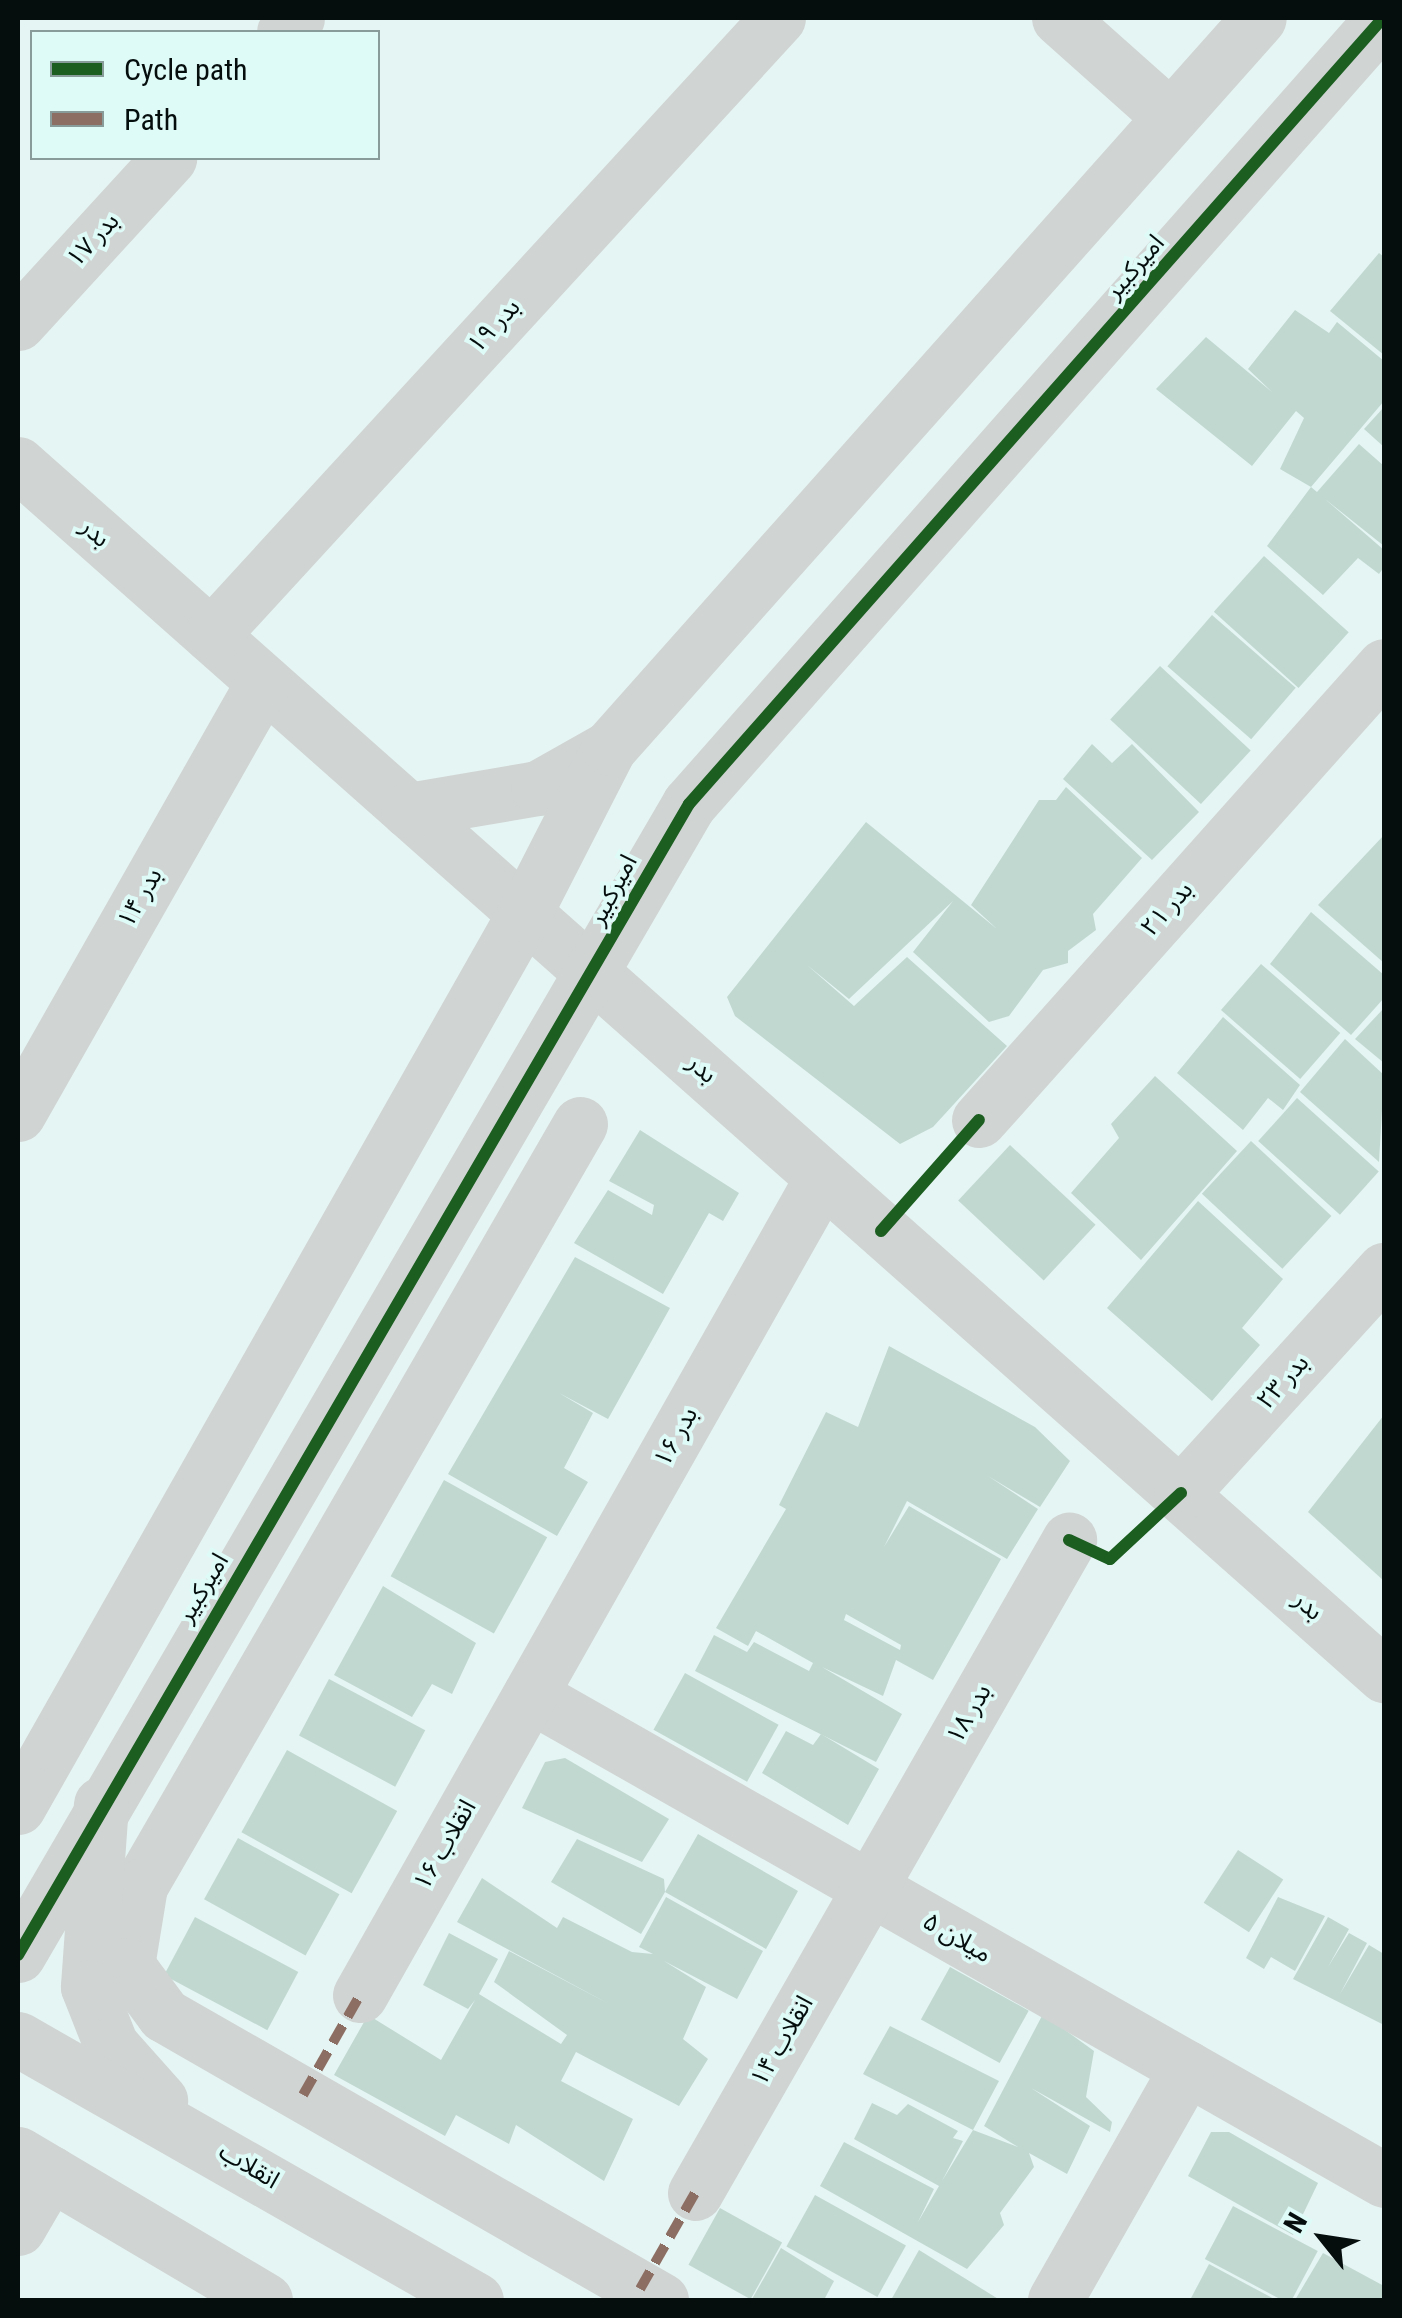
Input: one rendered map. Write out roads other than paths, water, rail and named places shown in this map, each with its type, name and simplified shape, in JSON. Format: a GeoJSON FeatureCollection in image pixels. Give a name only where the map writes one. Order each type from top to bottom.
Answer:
{"type":"FeatureCollection","features":[{"type":"Feature","properties":{"kind":"street","name":"بدر ۱۹"},"geometry":{"type":"LineString","coordinates":[[211,635],[778,18]]}},
{"type":"Feature","properties":{"kind":"street"},"geometry":{"type":"LineString","coordinates":[[1059,18],[1168,115]]}},
{"type":"Feature","properties":{"kind":"street","name":"امیرکبیر"},"geometry":{"type":"LineString","coordinates":[[20,1798],[524,914],[609,748],[1168,115],[1259,18]]}},
{"type":"Feature","properties":{"kind":"street","name":"امیرکبیر"},"geometry":{"type":"LineString","coordinates":[[18,1955],[100,1804],[596,972],[689,804],[1383,18]]}},
{"type":"Feature","properties":{"kind":"street","name":"بدر ۱۷"},"geometry":{"type":"LineString","coordinates":[[18,322],[167,160]]}},
{"type":"Feature","properties":{"kind":"street","name":"بدر"},"geometry":{"type":"LineString","coordinates":[[18,464],[524,914],[596,972],[822,1178],[1384,1676]]}},
{"type":"Feature","properties":{"kind":"street","name":"بدر ۱۴"},"geometry":{"type":"LineString","coordinates":[[18,1114],[34,1046],[263,682]]}},
{"type":"Feature","properties":{"kind":"street","name":"بدر ۲۱"},"geometry":{"type":"LineString","coordinates":[[979,1120],[1374,696]]}},
{"type":"Feature","properties":{"kind":"street"},"geometry":{"type":"LineString","coordinates":[[408,810],[538,788],[609,748]]}},
{"type":"Feature","properties":{"kind":"street"},"geometry":{"type":"LineString","coordinates":[[580,1124],[140,1886],[126,1965],[164,2015],[661,2300]]}},
{"type":"Feature","properties":{"kind":"street","name":"بدر ۱۶"},"geometry":{"type":"LineString","coordinates":[[530,1696],[822,1178]]}},
{"type":"Feature","properties":{"kind":"street","name":"بدر ۲۳"},"geometry":{"type":"LineString","coordinates":[[1181,1493],[1384,1270]]}},
{"type":"Feature","properties":{"kind":"street","name":"بدر ۱‍۸"},"geometry":{"type":"LineString","coordinates":[[870,1888],[1069,1540]]}},
{"type":"Feature","properties":{"kind":"street","name":"میلان ۵"},"geometry":{"type":"LineString","coordinates":[[530,1696],[1384,2180]]}},
{"type":"Feature","properties":{"kind":"street","name":"انقلاب ۱۶"},"geometry":{"type":"LineString","coordinates":[[360,1995],[530,1696]]}},
{"type":"Feature","properties":{"kind":"street"},"geometry":{"type":"LineString","coordinates":[[100,1804],[88,1987],[111,2045],[186,2128]]}},
{"type":"Feature","properties":{"kind":"street","name":"انقلاب ۱۴"},"geometry":{"type":"LineString","coordinates":[[695,2194],[870,1888]]}},
{"type":"Feature","properties":{"kind":"street","name":"انقلاب"},"geometry":{"type":"LineString","coordinates":[[18,2039],[186,2128],[476,2300]]}},
{"type":"Feature","properties":{"kind":"street"},"geometry":{"type":"LineString","coordinates":[[1055,2300],[1187,2068]]}},
{"type":"Feature","properties":{"kind":"street"},"geometry":{"type":"LineString","coordinates":[[18,2228],[34,2164],[264,2300]]}}]}
